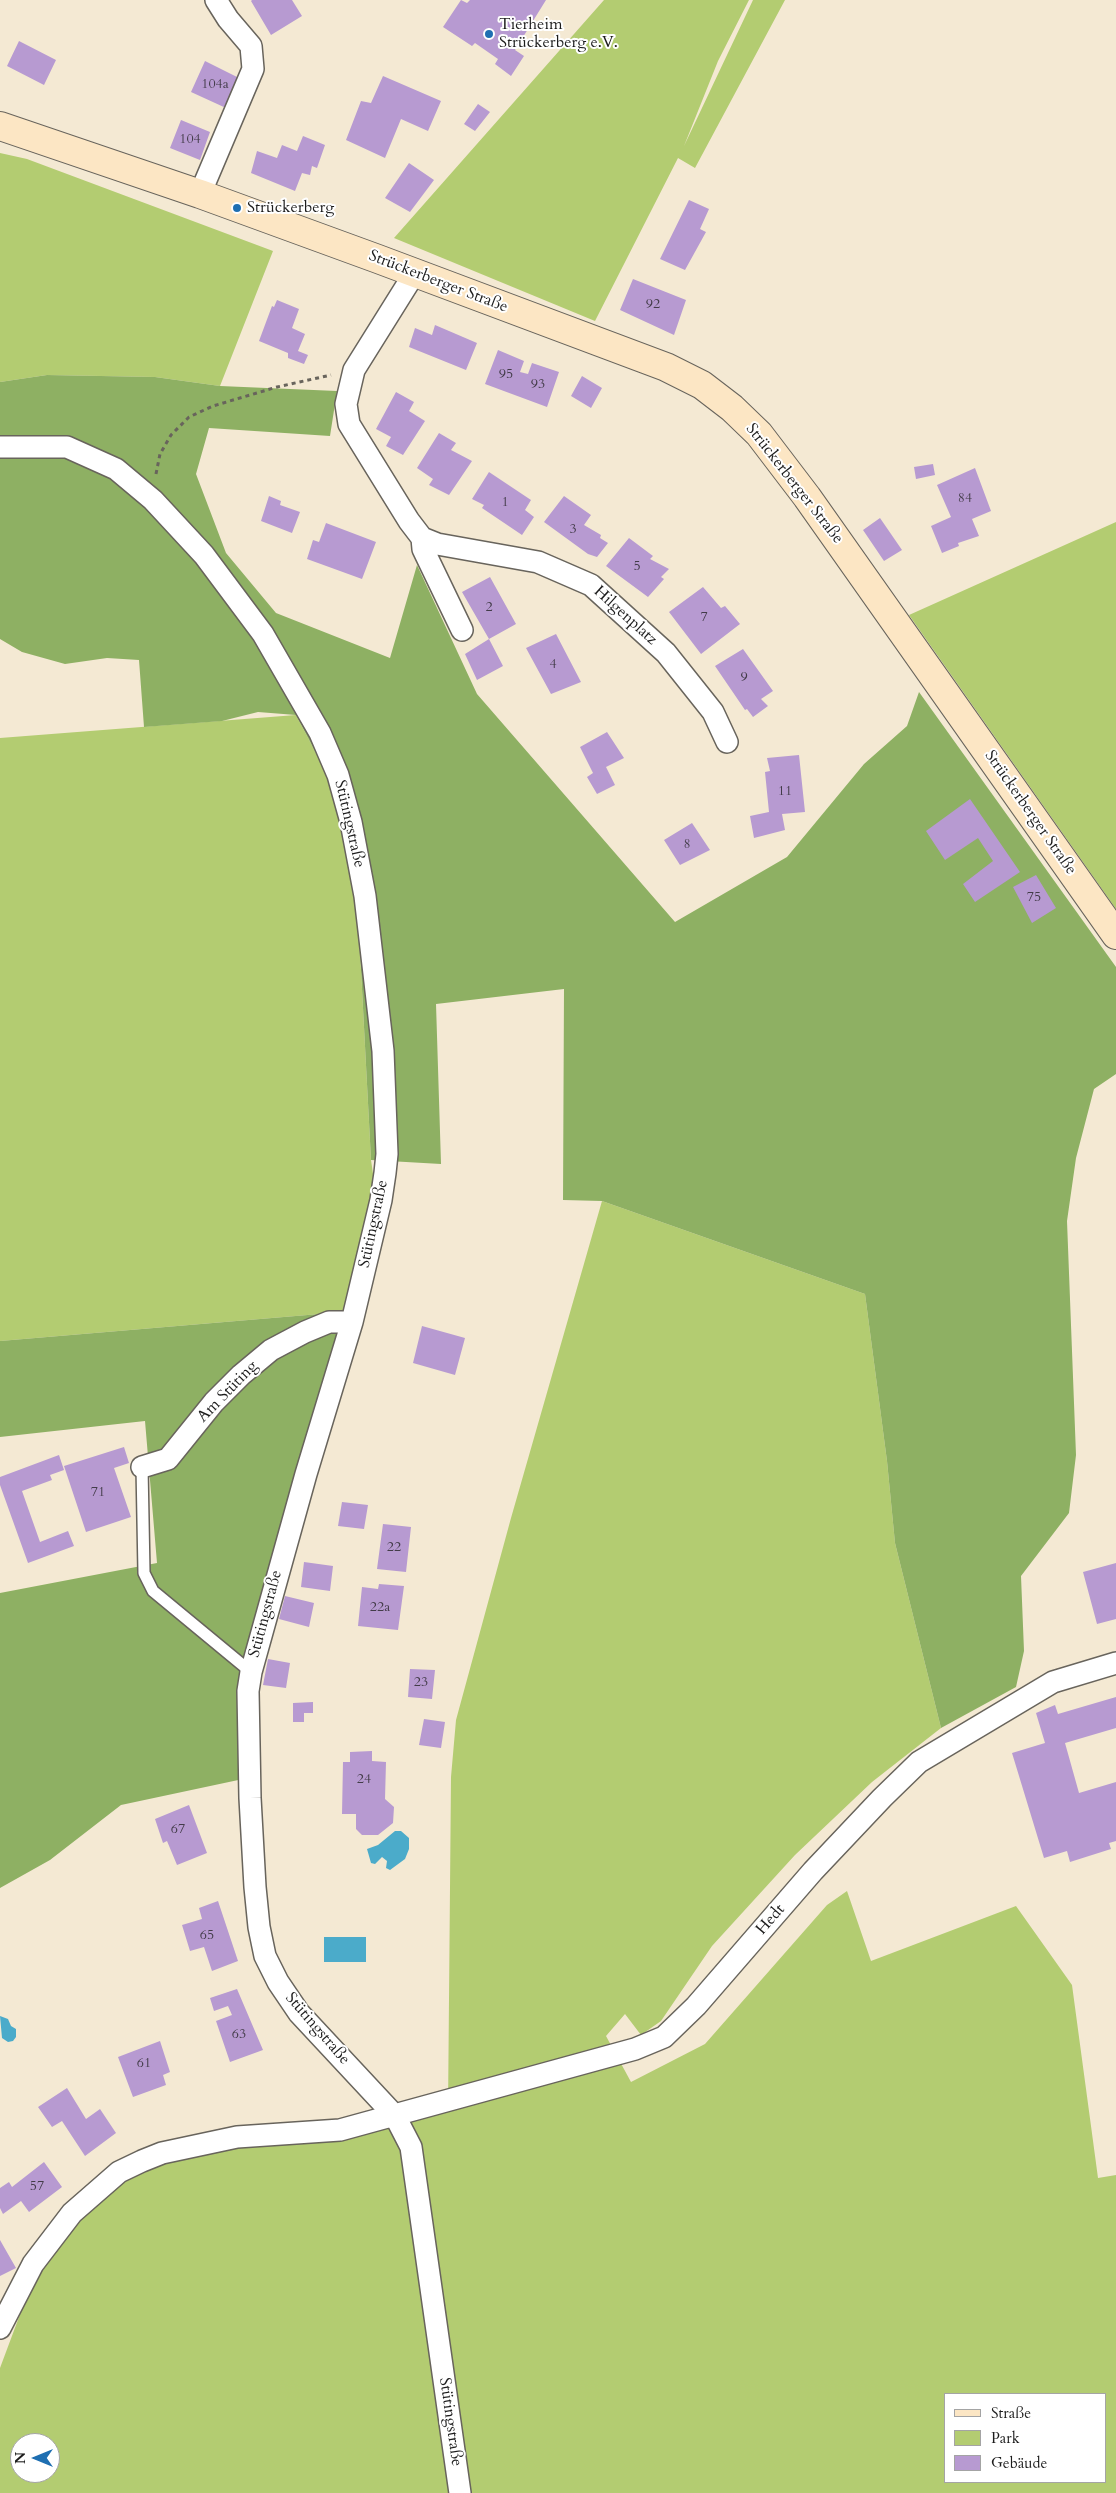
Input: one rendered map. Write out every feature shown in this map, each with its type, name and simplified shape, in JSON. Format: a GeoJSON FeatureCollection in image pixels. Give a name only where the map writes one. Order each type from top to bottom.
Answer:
{"type":"FeatureCollection","features":[{"type":"Feature","properties":{"kind":"main road","name":"Strückerberger Straße"},"geometry":{"type":"LineString","coordinates":[[0,126],[200,194],[666,367],[702,385],[732,408],[758,434],[807,497],[1116,934]]}},
{"type":"Feature","properties":{"kind":"street"},"geometry":{"type":"LineString","coordinates":[[200,194],[253,69],[251,46],[228,19],[216,0]]}},
{"type":"Feature","properties":{"kind":"street"},"geometry":{"type":"LineString","coordinates":[[414,274],[354,370],[346,404],[349,424],[409,521],[422,538],[423,549],[462,630]]}},
{"type":"Feature","properties":{"kind":"street","name":"Stütingstraße"},"geometry":{"type":"LineString","coordinates":[[0,447],[67,447],[116,469],[153,500],[204,555],[263,634],[320,733],[338,775],[351,822],[365,896],[382,1041],[387,1154],[382,1200],[352,1322],[300,1493],[251,1672],[248,1691],[250,1798],[259,1927],[265,1956],[278,1982],[299,2013],[395,2116],[411,2148],[460,2493]]}},
{"type":"Feature","properties":{"kind":"street","name":"Hilgenplatz"},"geometry":{"type":"LineString","coordinates":[[422,538],[467,551],[538,562],[591,585],[666,653],[713,712],[727,742]]}},
{"type":"Feature","properties":{"kind":"street","name":"Am Stüting"},"geometry":{"type":"LineString","coordinates":[[142,1467],[168,1459],[214,1402],[241,1375],[271,1350],[329,1322],[352,1322]]}},
{"type":"Feature","properties":{"kind":"street","name":"Hedt"},"geometry":{"type":"LineString","coordinates":[[395,2116],[635,2049],[664,2037],[696,2006],[819,1864],[919,1762],[1053,1682],[1116,1663]]}},
{"type":"Feature","properties":{"kind":"street"},"geometry":{"type":"LineString","coordinates":[[0,2328],[33,2264],[72,2213],[119,2172],[162,2153],[200,2144],[237,2137],[340,2130],[395,2116]]}},
{"type":"Feature","properties":{"kind":"lane"},"geometry":{"type":"LineString","coordinates":[[142,1467],[144,1573],[153,1591],[251,1672]]}},
{"type":"Feature","properties":{"kind":"path"},"geometry":{"type":"LineString","coordinates":[[153,500],[160,454],[171,435],[189,418],[214,406],[277,387],[354,370]]}},
{"type":"Feature","properties":{"kind":"green space"},"geometry":{"type":"Polygon","coordinates":[[[604,0],[749,0],[718,61],[684,146],[753,0],[785,0],[695,168],[678,158],[595,321],[394,238],[604,0]]]}},
{"type":"Feature","properties":{"kind":"green space"},"geometry":{"type":"Polygon","coordinates":[[[0,153],[27,159],[273,251],[220,386],[155,377],[47,375],[0,382],[0,153]]]}},
{"type":"Feature","properties":{"kind":"green space"},"geometry":{"type":"Polygon","coordinates":[[[47,375],[155,377],[220,386],[337,391],[330,436],[209,428],[196,474],[226,553],[276,613],[390,658],[417,565],[477,694],[675,922],[787,857],[864,764],[907,726],[919,692],[1116,967],[1116,1074],[1094,1089],[1076,1158],[1067,1221],[1076,1455],[1069,1513],[1021,1576],[1024,1651],[1016,1687],[941,1728],[895,1543],[887,1461],[865,1294],[602,1201],[563,1200],[564,989],[436,1004],[441,1164],[371,1160],[358,913],[333,786],[296,715],[258,712],[222,721],[144,727],[139,660],[107,658],[65,664],[22,652],[0,639],[0,382],[47,375]]]}},
{"type":"Feature","properties":{"kind":"green space"},"geometry":{"type":"Polygon","coordinates":[[[1116,522],[1116,909],[909,615],[1116,522]]]}},
{"type":"Feature","properties":{"kind":"green space"},"geometry":{"type":"Polygon","coordinates":[[[296,715],[333,786],[358,913],[371,1160],[376,1194],[343,1312],[0,1341],[0,738],[296,715]]]}},
{"type":"Feature","properties":{"kind":"green space"},"geometry":{"type":"Polygon","coordinates":[[[602,1201],[865,1294],[887,1461],[895,1543],[941,1728],[872,1782],[795,1855],[712,1946],[661,2021],[641,2035],[625,2014],[606,2036],[631,2082],[705,2044],[827,1905],[847,1891],[871,1961],[1016,1906],[1072,1985],[1098,2178],[1116,2175],[1116,2493],[0,2493],[0,2368],[25,2301],[54,2248],[106,2194],[128,2179],[164,2161],[448,2110],[451,1777],[456,1720],[511,1518],[602,1201]]]}},
{"type":"Feature","properties":{"kind":"green space"},"geometry":{"type":"Polygon","coordinates":[[[343,1312],[252,1637],[243,1779],[121,1805],[50,1860],[0,1888],[0,1593],[157,1563],[145,1421],[0,1437],[0,1341],[343,1312]]]}},
{"type":"Feature","properties":{"kind":"water"},"geometry":{"type":"Polygon","coordinates":[[[395,1831],[401,1831],[409,1838],[409,1849],[405,1859],[390,1870],[386,1868],[387,1861],[382,1857],[375,1864],[371,1863],[367,1849],[378,1845],[395,1831]]]}},
{"type":"Feature","properties":{"kind":"water"},"geometry":{"type":"Polygon","coordinates":[[[324,1937],[366,1937],[366,1962],[324,1962],[324,1937]]]}},
{"type":"Feature","properties":{"kind":"water"},"geometry":{"type":"Polygon","coordinates":[[[0,2016],[8,2019],[11,2026],[16,2029],[16,2037],[13,2041],[8,2042],[2,2038],[0,2016]]]}},
{"type":"Feature","properties":{"kind":"building"},"geometry":{"type":"Polygon","coordinates":[[[252,0],[292,0],[302,16],[271,35],[252,0]]]}},
{"type":"Feature","properties":{"kind":"building","name":"Tierheim Strückerberg e.V."},"geometry":{"type":"Polygon","coordinates":[[[461,0],[467,3],[470,0],[546,0],[515,50],[524,56],[511,76],[495,64],[498,59],[475,43],[472,46],[443,27],[461,0]]]}},
{"type":"Feature","properties":{"kind":"building"},"geometry":{"type":"Polygon","coordinates":[[[19,41],[56,60],[44,85],[7,66],[19,41]]]}},
{"type":"Feature","properties":{"kind":"building"},"geometry":{"type":"Polygon","coordinates":[[[205,61],[239,78],[226,108],[191,92],[205,61]]]}},
{"type":"Feature","properties":{"kind":"building"},"geometry":{"type":"Polygon","coordinates":[[[383,76],[441,101],[428,131],[401,119],[385,158],[346,140],[361,101],[371,103],[383,76]]]}},
{"type":"Feature","properties":{"kind":"building"},"geometry":{"type":"Polygon","coordinates":[[[478,104],[490,112],[475,131],[464,124],[478,104]]]}},
{"type":"Feature","properties":{"kind":"building"},"geometry":{"type":"Polygon","coordinates":[[[181,120],[210,132],[200,160],[170,148],[181,120]]]}},
{"type":"Feature","properties":{"kind":"building"},"geometry":{"type":"Polygon","coordinates":[[[303,136],[325,145],[317,168],[312,166],[310,175],[302,173],[295,191],[251,173],[257,151],[277,158],[282,145],[297,151],[303,136]]]}},
{"type":"Feature","properties":{"kind":"building"},"geometry":{"type":"Polygon","coordinates":[[[409,163],[434,180],[410,212],[385,198],[409,163]]]}},
{"type":"Feature","properties":{"kind":"building"},"geometry":{"type":"Polygon","coordinates":[[[689,200],[709,209],[700,229],[706,232],[685,270],[660,259],[689,200]]]}},
{"type":"Feature","properties":{"kind":"building"},"geometry":{"type":"Polygon","coordinates":[[[633,279],[686,300],[674,335],[620,310],[633,279]]]}},
{"type":"Feature","properties":{"kind":"building"},"geometry":{"type":"Polygon","coordinates":[[[277,300],[299,309],[292,328],[305,334],[298,351],[308,355],[304,364],[288,358],[288,353],[259,341],[272,306],[274,307],[277,300]]]}},
{"type":"Feature","properties":{"kind":"building"},"geometry":{"type":"Polygon","coordinates":[[[435,325],[477,343],[466,370],[409,347],[415,328],[432,335],[435,325]]]}},
{"type":"Feature","properties":{"kind":"building"},"geometry":{"type":"Polygon","coordinates":[[[498,350],[524,361],[520,372],[528,374],[532,363],[559,372],[547,407],[485,384],[498,350]]]}},
{"type":"Feature","properties":{"kind":"building"},"geometry":{"type":"Polygon","coordinates":[[[582,376],[602,388],[591,408],[571,396],[582,376]]]}},
{"type":"Feature","properties":{"kind":"building"},"geometry":{"type":"Polygon","coordinates":[[[396,392],[414,402],[409,411],[425,421],[403,455],[386,446],[391,437],[376,429],[396,392]]]}},
{"type":"Feature","properties":{"kind":"building"},"geometry":{"type":"Polygon","coordinates":[[[439,433],[456,443],[451,450],[472,461],[449,495],[429,485],[433,479],[417,468],[439,433]]]}},
{"type":"Feature","properties":{"kind":"building"},"geometry":{"type":"Polygon","coordinates":[[[933,464],[935,475],[916,479],[914,467],[933,464]]]}},
{"type":"Feature","properties":{"kind":"building"},"geometry":{"type":"Polygon","coordinates":[[[975,468],[991,511],[972,519],[979,536],[958,543],[959,546],[942,553],[931,526],[951,517],[937,485],[975,468]]]}},
{"type":"Feature","properties":{"kind":"building"},"geometry":{"type":"Polygon","coordinates":[[[489,472],[531,500],[525,510],[534,517],[522,535],[482,508],[484,505],[472,499],[489,472]]]}},
{"type":"Feature","properties":{"kind":"building"},"geometry":{"type":"Polygon","coordinates":[[[269,496],[281,501],[280,505],[300,512],[292,533],[261,521],[269,496]]]}},
{"type":"Feature","properties":{"kind":"building"},"geometry":{"type":"Polygon","coordinates":[[[564,496],[591,515],[584,525],[601,535],[600,538],[608,543],[597,557],[588,554],[544,522],[564,496]]]}},
{"type":"Feature","properties":{"kind":"building"},"geometry":{"type":"Polygon","coordinates":[[[880,518],[902,550],[884,561],[863,530],[880,518]]]}},
{"type":"Feature","properties":{"kind":"building"},"geometry":{"type":"Polygon","coordinates":[[[326,523],[376,542],[362,579],[307,559],[313,540],[319,542],[326,523]]]}},
{"type":"Feature","properties":{"kind":"building"},"geometry":{"type":"Polygon","coordinates":[[[629,538],[653,556],[650,559],[669,569],[661,577],[664,579],[648,597],[606,566],[629,538]]]}},
{"type":"Feature","properties":{"kind":"building"},"geometry":{"type":"Polygon","coordinates":[[[490,577],[516,624],[489,639],[462,592],[490,577]]]}},
{"type":"Feature","properties":{"kind":"building"},"geometry":{"type":"Polygon","coordinates":[[[703,587],[721,608],[725,606],[740,624],[701,654],[669,612],[703,587]]]}},
{"type":"Feature","properties":{"kind":"building"},"geometry":{"type":"Polygon","coordinates":[[[556,634],[581,682],[551,694],[526,648],[556,634]]]}},
{"type":"Feature","properties":{"kind":"building"},"geometry":{"type":"Polygon","coordinates":[[[489,639],[503,666],[477,680],[465,654],[489,639]]]}},
{"type":"Feature","properties":{"kind":"building"},"geometry":{"type":"Polygon","coordinates":[[[743,649],[773,691],[761,699],[768,706],[753,717],[747,709],[745,710],[715,666],[743,649]]]}},
{"type":"Feature","properties":{"kind":"building"},"geometry":{"type":"Polygon","coordinates":[[[607,732],[624,758],[606,767],[615,785],[597,794],[587,777],[593,773],[580,747],[607,732]]]}},
{"type":"Feature","properties":{"kind":"building"},"geometry":{"type":"Polygon","coordinates":[[[799,755],[805,812],[782,814],[785,830],[754,838],[750,816],[769,812],[765,772],[770,771],[767,758],[799,755]]]}},
{"type":"Feature","properties":{"kind":"building"},"geometry":{"type":"Polygon","coordinates":[[[970,799],[1020,872],[975,902],[963,884],[993,861],[978,838],[945,860],[926,831],[970,799]]]}},
{"type":"Feature","properties":{"kind":"building"},"geometry":{"type":"Polygon","coordinates":[[[692,823],[710,850],[680,865],[664,840],[692,823]]]}},
{"type":"Feature","properties":{"kind":"building"},"geometry":{"type":"Polygon","coordinates":[[[1036,875],[1056,908],[1032,923],[1013,887],[1036,875]]]}},
{"type":"Feature","properties":{"kind":"building"},"geometry":{"type":"Polygon","coordinates":[[[422,1326],[465,1338],[455,1375],[413,1363],[422,1326]]]}},
{"type":"Feature","properties":{"kind":"building"},"geometry":{"type":"Polygon","coordinates":[[[124,1447],[129,1463],[114,1468],[131,1517],[86,1532],[64,1466],[124,1447]]]}},
{"type":"Feature","properties":{"kind":"building"},"geometry":{"type":"Polygon","coordinates":[[[59,1455],[64,1470],[50,1475],[52,1480],[22,1491],[40,1542],[68,1531],[74,1546],[28,1563],[0,1485],[0,1477],[59,1455]]]}},
{"type":"Feature","properties":{"kind":"building"},"geometry":{"type":"Polygon","coordinates":[[[342,1502],[368,1505],[364,1529],[338,1526],[342,1502]]]}},
{"type":"Feature","properties":{"kind":"building"},"geometry":{"type":"Polygon","coordinates":[[[383,1524],[411,1527],[406,1572],[377,1569],[383,1524]]]}},
{"type":"Feature","properties":{"kind":"building"},"geometry":{"type":"Polygon","coordinates":[[[304,1562],[333,1566],[330,1591],[301,1587],[304,1562]]]}},
{"type":"Feature","properties":{"kind":"building"},"geometry":{"type":"Polygon","coordinates":[[[1116,1563],[1116,1619],[1097,1624],[1083,1572],[1116,1563]]]}},
{"type":"Feature","properties":{"kind":"building"},"geometry":{"type":"Polygon","coordinates":[[[379,1584],[404,1586],[398,1630],[358,1626],[362,1587],[378,1589],[379,1584]]]}},
{"type":"Feature","properties":{"kind":"building"},"geometry":{"type":"Polygon","coordinates":[[[285,1596],[314,1603],[309,1627],[279,1619],[285,1596]]]}},
{"type":"Feature","properties":{"kind":"building"},"geometry":{"type":"Polygon","coordinates":[[[268,1659],[290,1663],[286,1688],[263,1685],[268,1659]]]}},
{"type":"Feature","properties":{"kind":"building"},"geometry":{"type":"Polygon","coordinates":[[[410,1669],[435,1670],[432,1699],[408,1697],[410,1669]]]}},
{"type":"Feature","properties":{"kind":"building"},"geometry":{"type":"Polygon","coordinates":[[[1116,1697],[1116,1728],[1065,1743],[1079,1793],[1116,1782],[1116,1841],[1109,1843],[1111,1849],[1070,1862],[1067,1851],[1044,1858],[1012,1753],[1045,1743],[1036,1713],[1055,1705],[1058,1714],[1116,1697]]]}},
{"type":"Feature","properties":{"kind":"building"},"geometry":{"type":"Polygon","coordinates":[[[313,1702],[313,1713],[304,1713],[304,1722],[293,1722],[293,1703],[313,1702]]]}},
{"type":"Feature","properties":{"kind":"building"},"geometry":{"type":"Polygon","coordinates":[[[424,1719],[445,1722],[441,1748],[419,1745],[424,1719]]]}},
{"type":"Feature","properties":{"kind":"building"},"geometry":{"type":"Polygon","coordinates":[[[372,1751],[372,1761],[386,1762],[385,1799],[394,1807],[393,1823],[378,1835],[362,1835],[356,1829],[356,1814],[342,1814],[343,1762],[350,1762],[350,1752],[372,1751]]]}},
{"type":"Feature","properties":{"kind":"building"},"geometry":{"type":"Polygon","coordinates":[[[189,1805],[207,1853],[177,1865],[167,1841],[163,1843],[155,1819],[189,1805]]]}},
{"type":"Feature","properties":{"kind":"building"},"geometry":{"type":"Polygon","coordinates":[[[218,1901],[238,1961],[212,1971],[204,1947],[190,1951],[182,1925],[202,1919],[199,1908],[218,1901]]]}},
{"type":"Feature","properties":{"kind":"building"},"geometry":{"type":"Polygon","coordinates":[[[237,1989],[263,2050],[230,2062],[216,2021],[232,2015],[228,2006],[214,2011],[210,1998],[237,1989]]]}},
{"type":"Feature","properties":{"kind":"building"},"geometry":{"type":"Polygon","coordinates":[[[160,2041],[170,2072],[163,2075],[166,2085],[133,2097],[118,2057],[160,2041]]]}},
{"type":"Feature","properties":{"kind":"building"},"geometry":{"type":"Polygon","coordinates":[[[67,2088],[86,2119],[100,2109],[116,2133],[85,2156],[62,2121],[52,2127],[38,2107],[67,2088]]]}},
{"type":"Feature","properties":{"kind":"building"},"geometry":{"type":"Polygon","coordinates":[[[44,2162],[62,2187],[29,2212],[21,2201],[3,2214],[0,2208],[0,2188],[9,2182],[12,2187],[44,2162]]]}},
{"type":"Feature","properties":{"kind":"building"},"geometry":{"type":"Polygon","coordinates":[[[0,2240],[16,2268],[0,2276],[0,2240]]]}},
{"type":"Feature","properties":{"kind":"place","name":"Tierheim Strückerberg e.V."},"geometry":{"type":"Point","coordinates":[489,34]}},
{"type":"Feature","properties":{"kind":"place","name":"Strückerberg"},"geometry":{"type":"Point","coordinates":[237,208]}}]}
